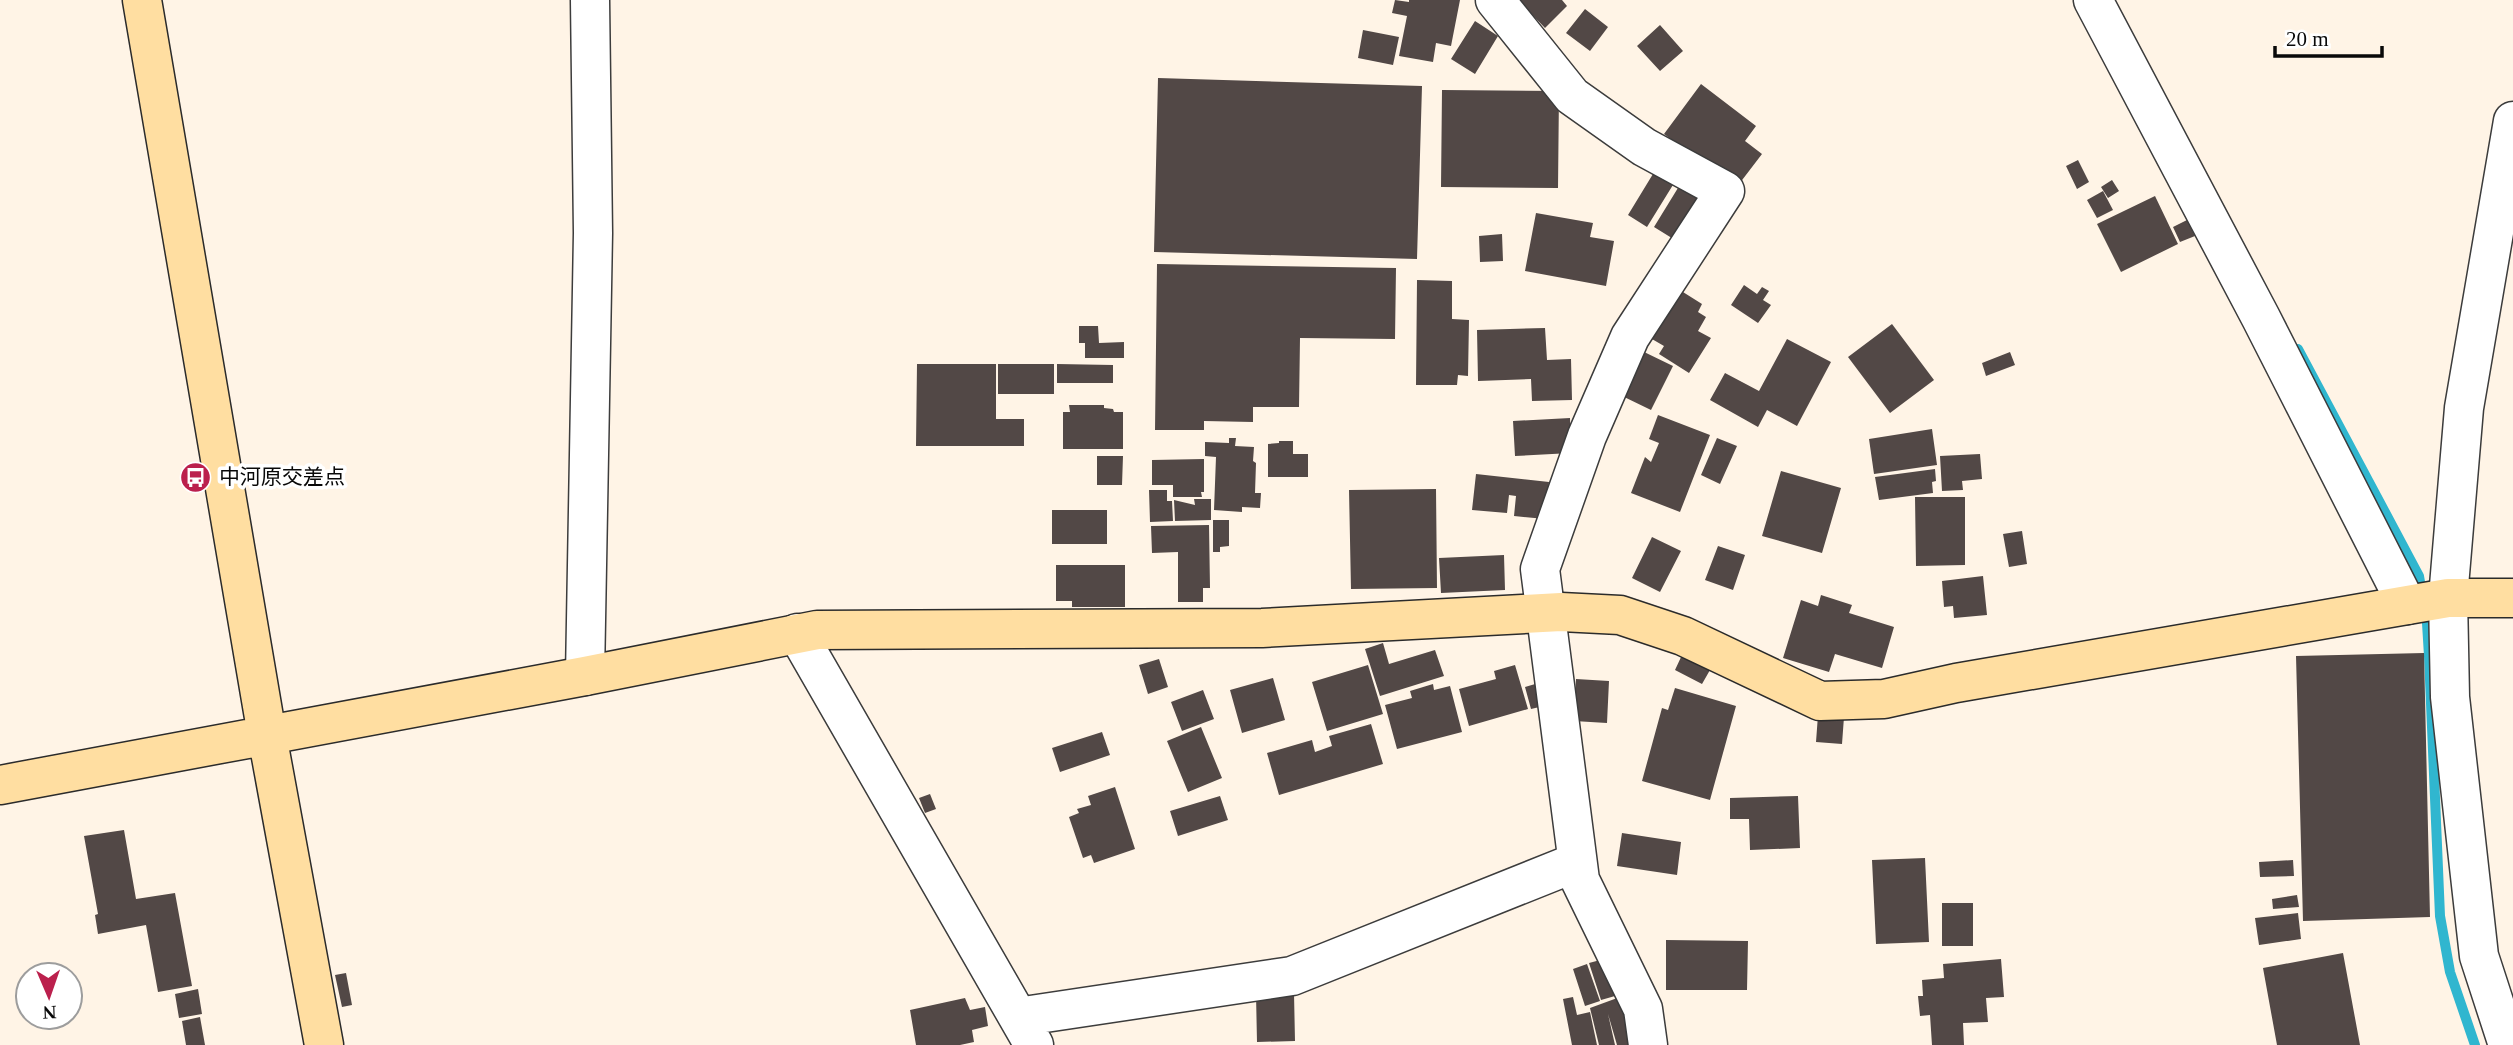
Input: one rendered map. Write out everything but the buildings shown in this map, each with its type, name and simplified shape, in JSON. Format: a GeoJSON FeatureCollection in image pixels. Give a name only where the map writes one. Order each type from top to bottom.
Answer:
{"type":"FeatureCollection","features":[{"type":"Feature","properties":{"kind":"street"},"geometry":{"type":"LineString","coordinates":[[142,0],[267,735],[324,1045]]}},
{"type":"Feature","properties":{"kind":"street"},"geometry":{"type":"LineString","coordinates":[[585,676],[593,233],[590,0]]}},
{"type":"Feature","properties":{"kind":"street"},"geometry":{"type":"LineString","coordinates":[[1495,0],[1572,96],[1644,147],[1725,191],[1630,337],[1592,424],[1540,569],[1580,880],[1643,1009],[1648,1045]]}},
{"type":"Feature","properties":{"kind":"street"},"geometry":{"type":"LineString","coordinates":[[2093,0],[2255,307],[2427,602],[2450,697],[2479,956],[2508,1045]]}},
{"type":"Feature","properties":{"kind":"street"},"geometry":{"type":"LineString","coordinates":[[2427,602],[2464,408],[2513,121]]}},
{"type":"Feature","properties":{"kind":"street"},"geometry":{"type":"LineString","coordinates":[[0,785],[817,630],[1262,628],[1544,613],[1620,615],[1683,636],[1820,701],[1884,699],[1956,683],[2427,602],[2513,598]]}},
{"type":"Feature","properties":{"kind":"street"},"geometry":{"type":"LineString","coordinates":[[797,633],[1026,1031],[1292,976],[1577,862]]}},
{"type":"Feature","properties":{"kind":"waterway"},"geometry":{"type":"LineString","coordinates":[[2298,349],[2419,576],[2427,623],[2440,916],[2450,972],[2475,1045]]}},
{"type":"Feature","properties":{"kind":"place","name":"中河原交差点"},"geometry":{"type":"Point","coordinates":[196,477]}}]}
